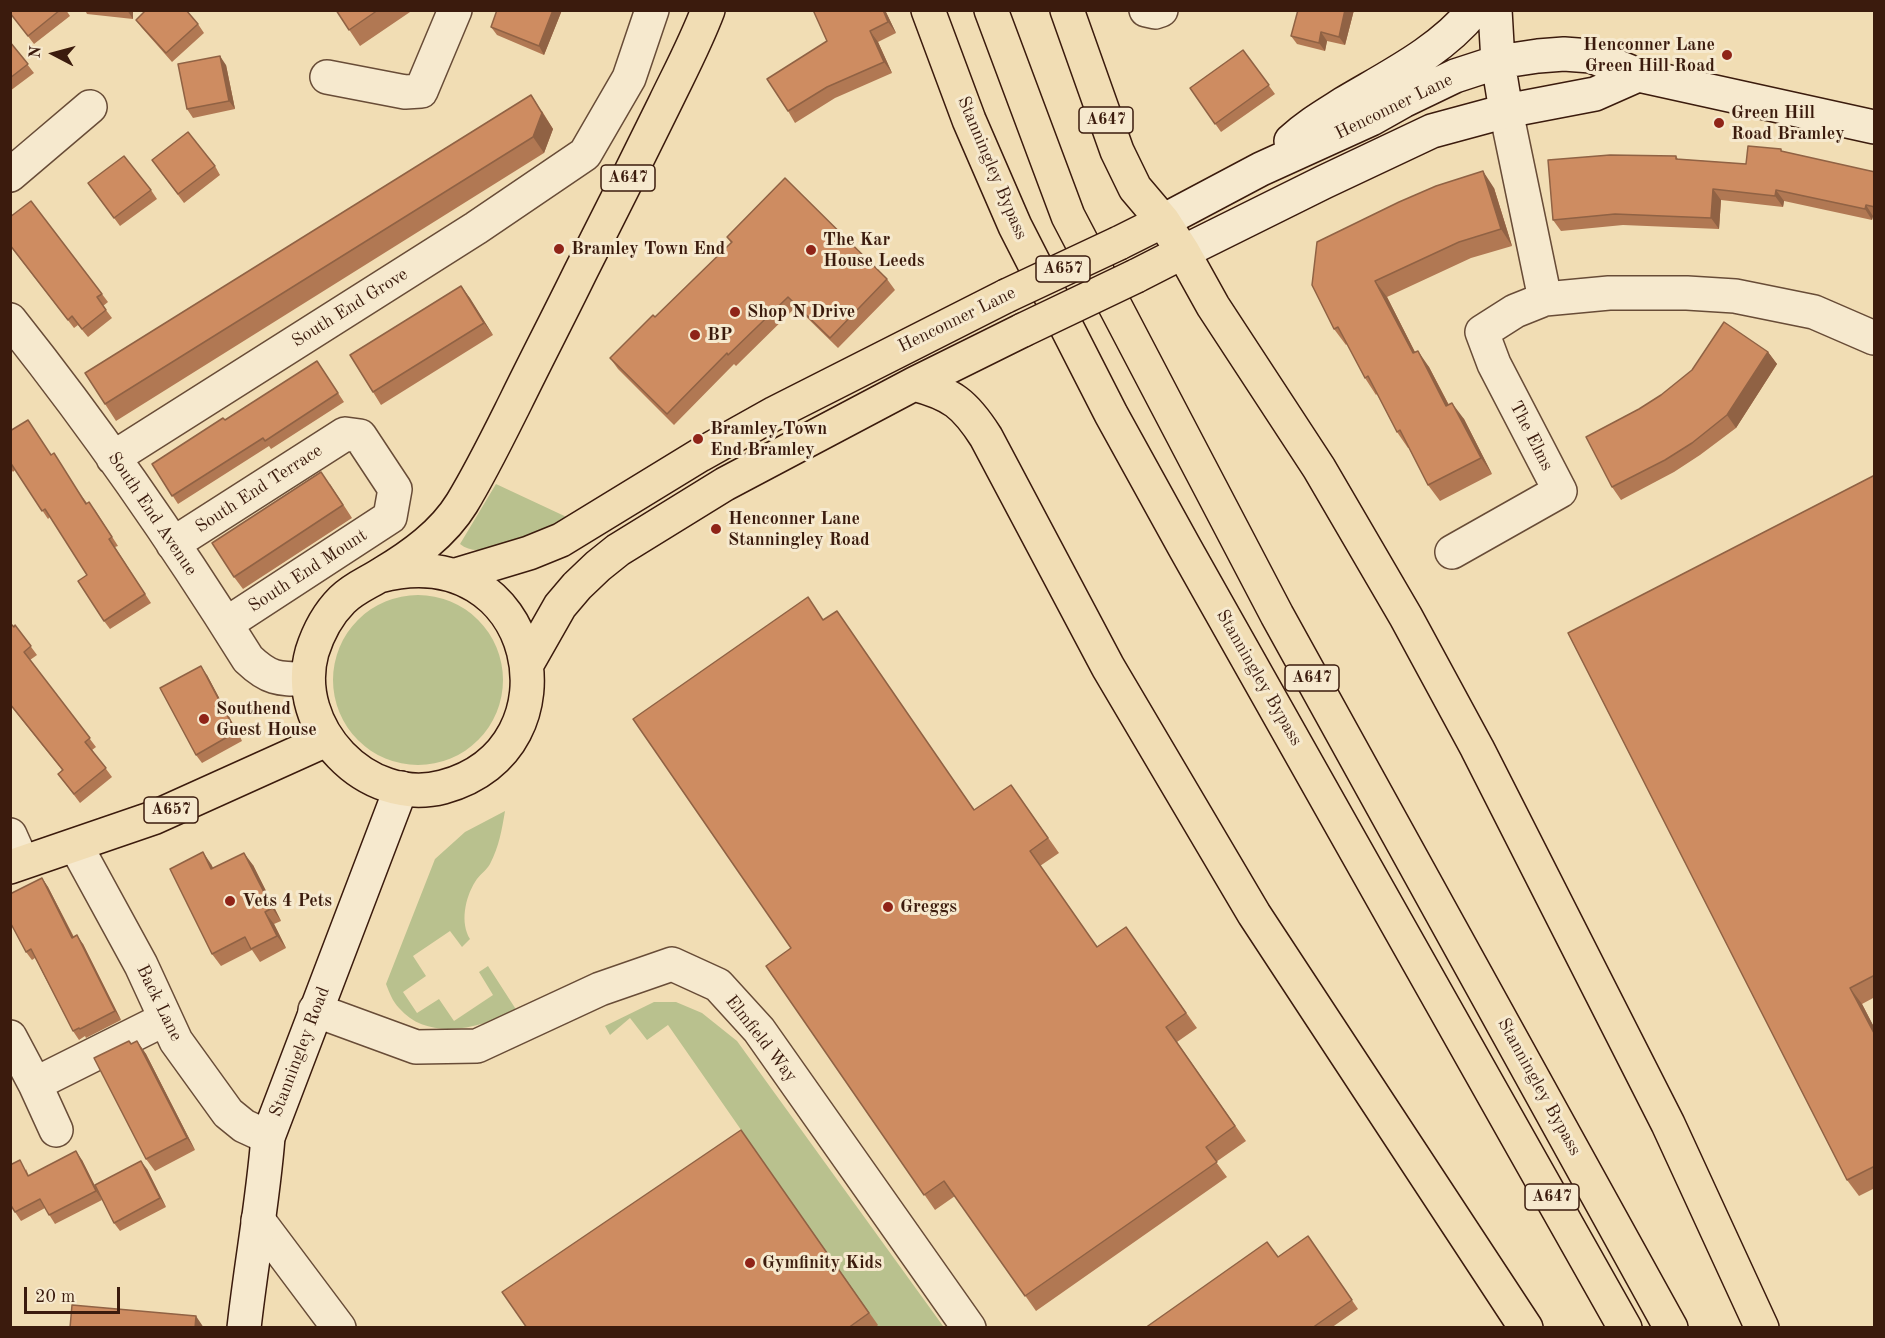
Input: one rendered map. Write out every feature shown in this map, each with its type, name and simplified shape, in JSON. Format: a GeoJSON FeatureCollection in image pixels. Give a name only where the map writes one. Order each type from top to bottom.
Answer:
{"type":"FeatureCollection","features":[{"type":"Feature","properties":{"kind":"main road","name":"A647"},"geometry":{"type":"LineString","coordinates":[[380,576],[419,549],[442,528],[461,505],[503,427],[644,146],[708,10]]}},
{"type":"Feature","properties":{"kind":"main road","name":"Stanningley Bypass"},"geometry":{"type":"LineString","coordinates":[[928,10],[969,120],[1015,226],[1111,414],[1625,1328]]}},
{"type":"Feature","properties":{"kind":"main road","name":"Stanningley Bypass"},"geometry":{"type":"LineString","coordinates":[[991,10],[1068,216],[1277,615],[1671,1328]]}},
{"type":"Feature","properties":{"kind":"main road","name":"A647"},"geometry":{"type":"LineString","coordinates":[[1066,10],[1117,150],[1135,188],[1163,221],[1183,252],[1213,306],[1319,468],[1406,617],[1466,728],[1668,1124],[1762,1328]]}},
{"type":"Feature","properties":{"kind":"main road","name":"Henconner Lane"},"geometry":{"type":"LineString","coordinates":[[456,575],[529,553],[561,540],[700,455],[775,413],[1006,296],[1163,221]]}},
{"type":"Feature","properties":{"kind":"main road"},"geometry":{"type":"LineString","coordinates":[[527,664],[560,606],[577,586],[618,550],[725,484],[914,384],[1183,252]]}},
{"type":"Feature","properties":{"kind":"main road"},"geometry":{"type":"LineString","coordinates":[[914,384],[936,390],[954,399],[972,415],[986,437],[1108,667],[1254,915],[1526,1328]]}},
{"type":"Feature","properties":{"kind":"main road","name":"A657"},"geometry":{"type":"LineString","coordinates":[[420,569],[456,575],[486,592],[504,610],[518,632],[527,664],[527,694],[517,727],[500,754],[477,773],[443,787],[401,788],[371,779],[347,764],[326,740],[312,708],[308,679],[311,657],[328,615],[343,598],[380,576],[400,570],[420,569]]}},
{"type":"Feature","properties":{"kind":"main road","name":"A657"},"geometry":{"type":"LineString","coordinates":[[14,855],[76,846],[153,818],[326,740]]}},
{"type":"Feature","properties":{"kind":"street"},"geometry":{"type":"LineString","coordinates":[[327,77],[405,92],[421,91],[455,10]]}},
{"type":"Feature","properties":{"kind":"street","name":"South End Grove"},"geometry":{"type":"LineString","coordinates":[[113,458],[476,228],[585,154],[629,78],[652,10]]}},
{"type":"Feature","properties":{"kind":"street"},"geometry":{"type":"LineString","coordinates":[[1146,10],[1155,12],[1161,10]]}},
{"type":"Feature","properties":{"kind":"street"},"geometry":{"type":"LineString","coordinates":[[1261,170],[1306,127],[1411,64],[1453,32],[1474,10]]}},
{"type":"Feature","properties":{"kind":"street"},"geometry":{"type":"LineString","coordinates":[[1495,10],[1498,62],[1506,111],[1545,299]]}},
{"type":"Feature","properties":{"kind":"street","name":"Henconner Lane"},"geometry":{"type":"LineString","coordinates":[[1163,221],[1261,170],[1361,124],[1455,76],[1498,62],[1564,54],[1591,56],[1638,75],[1875,127]]}},
{"type":"Feature","properties":{"kind":"street","name":"Henconner Lane"},"geometry":{"type":"LineString","coordinates":[[1183,252],[1432,131],[1506,111],[1595,94],[1638,75]]}},
{"type":"Feature","properties":{"kind":"street"},"geometry":{"type":"LineString","coordinates":[[10,175],[90,106]]}},
{"type":"Feature","properties":{"kind":"street","name":"The Elms"},"geometry":{"type":"LineString","coordinates":[[1452,552],[1560,491],[1494,364],[1482,332],[1515,311],[1545,299],[1609,293],[1687,293],[1735,296],[1814,312],[1875,338]]}},
{"type":"Feature","properties":{"kind":"street","name":"South End Avenue"},"geometry":{"type":"LineString","coordinates":[[10,320],[59,381],[173,544],[248,659],[260,671],[272,677],[308,679]]}},
{"type":"Feature","properties":{"kind":"street","name":"South End Mount"},"geometry":{"type":"LineString","coordinates":[[226,624],[390,517],[395,489],[360,436],[345,434]]}},
{"type":"Feature","properties":{"kind":"street","name":"South End Terrace"},"geometry":{"type":"LineString","coordinates":[[173,544],[345,434]]}},
{"type":"Feature","properties":{"kind":"street","name":"Stanningley Road"},"geometry":{"type":"LineString","coordinates":[[244,1328],[265,1176],[268,1137],[401,788]]}},
{"type":"Feature","properties":{"kind":"street","name":"Back Lane"},"geometry":{"type":"LineString","coordinates":[[76,846],[141,965],[176,1041],[228,1113],[244,1126],[268,1137]]}},
{"type":"Feature","properties":{"kind":"street","name":"Elmfield Way"},"geometry":{"type":"LineString","coordinates":[[315,1010],[416,1047],[477,1046],[600,989],[672,964],[718,985],[759,1030],[969,1328]]}},
{"type":"Feature","properties":{"kind":"street"},"geometry":{"type":"LineString","coordinates":[[35,1084],[165,1019]]}},
{"type":"Feature","properties":{"kind":"street"},"geometry":{"type":"LineString","coordinates":[[10,1037],[56,1130]]}},
{"type":"Feature","properties":{"kind":"street"},"geometry":{"type":"LineString","coordinates":[[258,1220],[339,1328]]}},
{"type":"Feature","properties":{"kind":"green space"},"geometry":{"type":"Polygon","coordinates":[[[496,484],[573,520],[526,538],[488,549],[478,550],[464,547],[460,544],[496,484]]]}},
{"type":"Feature","properties":{"kind":"green space"},"geometry":{"type":"Polygon","coordinates":[[[418,595],[451,601],[478,620],[497,647],[503,680],[497,713],[478,740],[451,759],[418,765],[385,759],[358,740],[339,713],[333,680],[339,647],[358,620],[385,601],[418,595]]]}},
{"type":"Feature","properties":{"kind":"green space"},"geometry":{"type":"Polygon","coordinates":[[[505,811],[500,838],[493,858],[475,882],[466,903],[465,926],[470,939],[462,947],[450,931],[413,956],[426,976],[403,992],[417,1013],[439,999],[454,1021],[493,995],[479,972],[488,966],[517,1011],[488,1022],[456,1029],[440,1029],[425,1025],[411,1019],[399,1008],[386,984],[435,859],[465,832],[505,811]]]}},
{"type":"Feature","properties":{"kind":"green space"},"geometry":{"type":"Polygon","coordinates":[[[654,1002],[676,1002],[702,1013],[737,1041],[943,1326],[940,1328],[875,1327],[877,1325],[668,1025],[647,1040],[630,1018],[610,1035],[605,1026],[654,1002]]]}},
{"type":"Feature","properties":{"kind":"building"},"geometry":{"type":"Polygon","coordinates":[[[10,10],[60,10],[28,36],[10,10]]]}},
{"type":"Feature","properties":{"kind":"building"},"geometry":{"type":"Polygon","coordinates":[[[146,10],[186,10],[198,24],[166,53],[136,20],[146,10]]]}},
{"type":"Feature","properties":{"kind":"building"},"geometry":{"type":"Polygon","coordinates":[[[336,10],[378,10],[349,30],[336,10]]]}},
{"type":"Feature","properties":{"kind":"building"},"geometry":{"type":"Polygon","coordinates":[[[497,10],[553,10],[539,46],[491,27],[497,10]]]}},
{"type":"Feature","properties":{"kind":"building"},"geometry":{"type":"Polygon","coordinates":[[[813,10],[883,10],[888,22],[870,31],[884,62],[827,87],[788,111],[767,79],[827,41],[813,10]]]}},
{"type":"Feature","properties":{"kind":"building"},"geometry":{"type":"Polygon","coordinates":[[[1298,10],[1345,10],[1339,37],[1321,32],[1319,43],[1291,36],[1298,10]]]}},
{"type":"Feature","properties":{"kind":"building"},"geometry":{"type":"Polygon","coordinates":[[[10,42],[28,64],[10,78],[10,42]]]}},
{"type":"Feature","properties":{"kind":"building"},"geometry":{"type":"Polygon","coordinates":[[[1243,50],[1269,85],[1215,124],[1190,88],[1243,50]]]}},
{"type":"Feature","properties":{"kind":"building"},"geometry":{"type":"Polygon","coordinates":[[[220,56],[229,101],[187,109],[178,64],[220,56]]]}},
{"type":"Feature","properties":{"kind":"building"},"geometry":{"type":"Polygon","coordinates":[[[531,95],[542,113],[533,137],[105,404],[85,373],[531,95]]]}},
{"type":"Feature","properties":{"kind":"building"},"geometry":{"type":"Polygon","coordinates":[[[188,132],[215,166],[178,194],[152,160],[188,132]]]}},
{"type":"Feature","properties":{"kind":"building"},"geometry":{"type":"Polygon","coordinates":[[[1748,146],[1781,149],[1781,151],[1875,172],[1875,207],[1866,205],[1865,209],[1776,190],[1775,196],[1713,189],[1711,218],[1615,214],[1553,220],[1548,160],[1610,155],[1676,156],[1676,159],[1746,164],[1748,146]]]}},
{"type":"Feature","properties":{"kind":"building"},"geometry":{"type":"Polygon","coordinates":[[[124,156],[151,190],[114,218],[88,183],[124,156]]]}},
{"type":"Feature","properties":{"kind":"building"},"geometry":{"type":"Polygon","coordinates":[[[1483,171],[1501,229],[1459,242],[1375,281],[1413,353],[1418,351],[1446,406],[1452,403],[1481,458],[1428,485],[1400,430],[1397,432],[1368,376],[1365,378],[1338,327],[1334,329],[1312,285],[1317,242],[1436,186],[1483,171]]]}},
{"type":"Feature","properties":{"kind":"building"},"geometry":{"type":"Polygon","coordinates":[[[785,178],[887,279],[830,338],[788,297],[728,355],[727,353],[667,414],[610,358],[732,242],[727,237],[785,178]]]}},
{"type":"Feature","properties":{"kind":"building"},"geometry":{"type":"Polygon","coordinates":[[[31,201],[102,294],[97,297],[106,310],[82,329],[72,316],[68,320],[10,245],[10,217],[31,201]]]}},
{"type":"Feature","properties":{"kind":"building"},"geometry":{"type":"Polygon","coordinates":[[[461,286],[484,323],[373,392],[350,355],[461,286]]]}},
{"type":"Feature","properties":{"kind":"building"},"geometry":{"type":"Polygon","coordinates":[[[1724,322],[1768,352],[1727,415],[1692,443],[1665,460],[1612,487],[1586,437],[1639,409],[1692,370],[1724,322]]]}},
{"type":"Feature","properties":{"kind":"building"},"geometry":{"type":"Polygon","coordinates":[[[317,361],[338,393],[265,441],[263,438],[172,496],[152,464],[317,361]]]}},
{"type":"Feature","properties":{"kind":"building"},"geometry":{"type":"Polygon","coordinates":[[[28,420],[51,455],[54,453],[86,504],[89,502],[112,537],[109,539],[145,594],[104,621],[78,581],[87,575],[45,509],[42,511],[10,462],[10,431],[28,420]]]}},
{"type":"Feature","properties":{"kind":"building"},"geometry":{"type":"Polygon","coordinates":[[[321,472],[343,505],[234,577],[212,543],[321,472]]]}},
{"type":"Feature","properties":{"kind":"building"},"geometry":{"type":"Polygon","coordinates":[[[1875,475],[1875,975],[1850,988],[1875,1035],[1875,1166],[1847,1180],[1568,633],[1875,475]]]}},
{"type":"Feature","properties":{"kind":"building","name":"Greggs"},"geometry":{"type":"Polygon","coordinates":[[[808,597],[823,620],[837,611],[974,810],[1011,785],[1048,838],[1030,851],[1097,947],[1126,927],[1186,1013],[1166,1027],[1235,1126],[1206,1147],[1217,1162],[1025,1296],[944,1181],[924,1195],[766,966],[791,948],[633,719],[808,597]]]}},
{"type":"Feature","properties":{"kind":"building"},"geometry":{"type":"Polygon","coordinates":[[[10,623],[14,627],[15,625],[31,646],[24,652],[90,738],[85,742],[106,768],[74,794],[58,774],[63,770],[10,704],[10,623]]]}},
{"type":"Feature","properties":{"kind":"building","name":"Southend Guest House"},"geometry":{"type":"Polygon","coordinates":[[[201,666],[236,732],[196,755],[160,688],[201,666]]]}},
{"type":"Feature","properties":{"kind":"building","name":"Vets 4 Pets"},"geometry":{"type":"Polygon","coordinates":[[[203,852],[211,869],[244,853],[272,908],[265,912],[277,936],[251,949],[245,937],[212,954],[170,869],[203,852]]]}},
{"type":"Feature","properties":{"kind":"building"},"geometry":{"type":"Polygon","coordinates":[[[42,878],[72,938],[77,935],[115,1011],[73,1031],[31,949],[26,952],[10,922],[10,894],[42,878]]]}},
{"type":"Feature","properties":{"kind":"building"},"geometry":{"type":"Polygon","coordinates":[[[129,1041],[131,1044],[137,1041],[187,1138],[146,1159],[94,1058],[129,1041]]]}},
{"type":"Feature","properties":{"kind":"building"},"geometry":{"type":"Polygon","coordinates":[[[741,1130],[869,1313],[848,1328],[527,1328],[502,1292],[741,1130]]]}},
{"type":"Feature","properties":{"kind":"building"},"geometry":{"type":"Polygon","coordinates":[[[76,1151],[96,1191],[49,1215],[40,1199],[15,1212],[10,1204],[10,1165],[20,1160],[28,1176],[76,1151]]]}},
{"type":"Feature","properties":{"kind":"building"},"geometry":{"type":"Polygon","coordinates":[[[141,1161],[160,1198],[114,1223],[95,1185],[141,1161]]]}},
{"type":"Feature","properties":{"kind":"building"},"geometry":{"type":"Polygon","coordinates":[[[1308,1236],[1352,1300],[1312,1328],[1145,1328],[1267,1242],[1278,1257],[1308,1236]]]}},
{"type":"Feature","properties":{"kind":"building"},"geometry":{"type":"Polygon","coordinates":[[[72,1305],[196,1316],[195,1328],[70,1328],[72,1305]]]}},
{"type":"Feature","properties":{"kind":"place","name":"Henconner Lane Green Hill Road"},"geometry":{"type":"Point","coordinates":[1727,55]}},
{"type":"Feature","properties":{"kind":"place","name":"Green Hill Road Bramley"},"geometry":{"type":"Point","coordinates":[1719,123]}},
{"type":"Feature","properties":{"kind":"place","name":"Bramley Town End"},"geometry":{"type":"Point","coordinates":[559,249]}},
{"type":"Feature","properties":{"kind":"place","name":"The Kar House Leeds"},"geometry":{"type":"Point","coordinates":[811,250]}},
{"type":"Feature","properties":{"kind":"place","name":"Shop N Drive"},"geometry":{"type":"Point","coordinates":[735,312]}},
{"type":"Feature","properties":{"kind":"place","name":"BP"},"geometry":{"type":"Point","coordinates":[695,335]}},
{"type":"Feature","properties":{"kind":"place","name":"Bramley Town End Bramley"},"geometry":{"type":"Point","coordinates":[698,439]}},
{"type":"Feature","properties":{"kind":"place","name":"Henconner Lane Stanningley Road"},"geometry":{"type":"Point","coordinates":[716,529]}},
{"type":"Feature","properties":{"kind":"place","name":"Southend Guest House"},"geometry":{"type":"Point","coordinates":[204,719]}},
{"type":"Feature","properties":{"kind":"place","name":"Vets 4 Pets"},"geometry":{"type":"Point","coordinates":[230,901]}},
{"type":"Feature","properties":{"kind":"place","name":"Greggs"},"geometry":{"type":"Point","coordinates":[888,907]}},
{"type":"Feature","properties":{"kind":"place","name":"Gymfinity Kids"},"geometry":{"type":"Point","coordinates":[750,1263]}}]}
